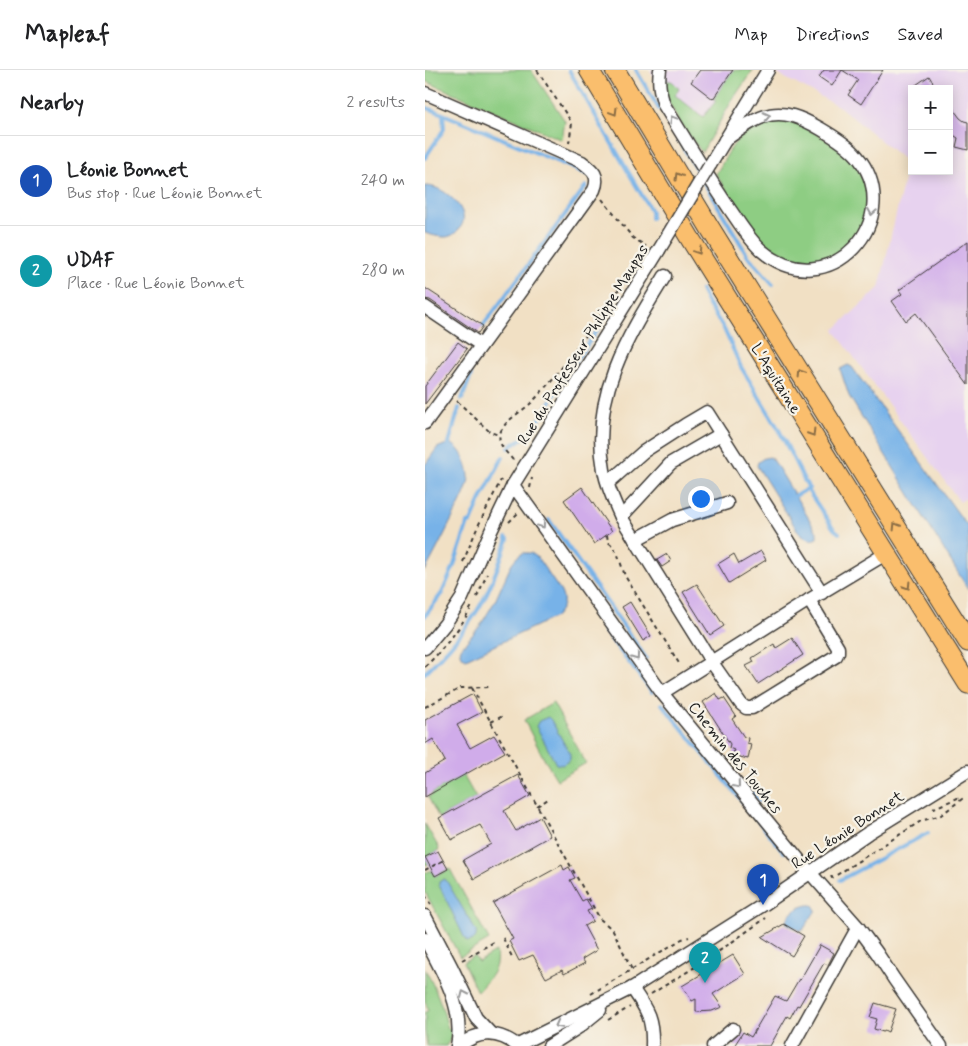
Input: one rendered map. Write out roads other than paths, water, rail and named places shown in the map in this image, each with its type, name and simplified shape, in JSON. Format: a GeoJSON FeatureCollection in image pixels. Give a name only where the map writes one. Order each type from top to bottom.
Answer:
{"type":"FeatureCollection","features":[{"type":"Feature","properties":{"kind":"highway","name":"L'Aquitaine"},"geometry":{"type":"LineString","coordinates":[[589,70],[691,240],[968,684]]}},
{"type":"Feature","properties":{"kind":"highway","name":"L'Aquitaine"},"geometry":{"type":"LineString","coordinates":[[615,70],[715,236],[968,642]]}},
{"type":"Feature","properties":{"kind":"street"},"geometry":{"type":"LineString","coordinates":[[660,70],[658,80],[659,91],[664,105],[715,188],[750,238],[763,251],[790,266],[802,268],[824,267],[845,257],[860,241],[872,214],[873,190],[866,170],[857,154],[850,148],[809,122],[797,116],[787,114],[776,114],[758,118],[725,140]]}},
{"type":"Feature","properties":{"kind":"street","name":"Rue du Professeur Philippe Maupas"},"geometry":{"type":"LineString","coordinates":[[427,644],[445,624],[462,598],[491,530],[513,486],[653,248],[710,165],[769,70]]}},
{"type":"Feature","properties":{"kind":"street"},"geometry":{"type":"LineString","coordinates":[[425,93],[582,162],[591,168],[596,175],[597,183],[594,190],[425,423]]}},
{"type":"Feature","properties":{"kind":"street"},"geometry":{"type":"LineString","coordinates":[[665,276],[618,358],[607,388],[602,417],[601,446],[604,470],[611,495],[621,517],[711,661],[741,704],[747,708],[752,708],[836,656],[838,648],[809,600]]}},
{"type":"Feature","properties":{"kind":"street"},"geometry":{"type":"LineString","coordinates":[[425,308],[481,345]]}},
{"type":"Feature","properties":{"kind":"street"},"geometry":{"type":"LineString","coordinates":[[608,483],[643,452],[707,412],[822,592]]}},
{"type":"Feature","properties":{"kind":"street"},"geometry":{"type":"LineString","coordinates":[[621,517],[671,463],[721,434]]}},
{"type":"Feature","properties":{"kind":"street","name":"Chemin des Touches"},"geometry":{"type":"LineString","coordinates":[[513,486],[662,693],[858,928],[940,1045]]}},
{"type":"Feature","properties":{"kind":"street"},"geometry":{"type":"LineString","coordinates":[[635,540],[672,520],[727,503]]}},
{"type":"Feature","properties":{"kind":"street"},"geometry":{"type":"LineString","coordinates":[[662,693],[887,553]]}},
{"type":"Feature","properties":{"kind":"street","name":"Rue Léonie Bonnet"},"geometry":{"type":"LineString","coordinates":[[518,1046],[632,988],[763,905],[868,833],[968,771]]}},
{"type":"Feature","properties":{"kind":"street"},"geometry":{"type":"LineString","coordinates":[[425,916],[476,1018],[491,1034]]}},
{"type":"Feature","properties":{"kind":"street"},"geometry":{"type":"LineString","coordinates":[[792,1046],[858,928]]}},
{"type":"Feature","properties":{"kind":"street"},"geometry":{"type":"LineString","coordinates":[[425,939],[455,1002],[459,1024],[458,1046]]}},
{"type":"Feature","properties":{"kind":"street"},"geometry":{"type":"LineString","coordinates":[[632,988],[647,1011],[652,1032],[651,1046]]}},
{"type":"Feature","properties":{"kind":"street","name":"Rue Léonie Bonnet"},"geometry":{"type":"LineString","coordinates":[[549,1046],[579,1027],[618,996]]}},
{"type":"Feature","properties":{"kind":"street"},"geometry":{"type":"LineString","coordinates":[[713,1046],[733,1030]]}},
{"type":"Feature","properties":{"kind":"street"},"geometry":{"type":"LineString","coordinates":[[458,1046],[466,1040],[491,1034],[510,1040],[518,1046]]}},
{"type":"Feature","properties":{"kind":"water"},"geometry":{"type":"Polygon","coordinates":[[[425,186],[440,189],[459,206],[463,215],[462,225],[452,235],[442,237],[425,233],[425,186]]]}},
{"type":"Feature","properties":{"kind":"water"},"geometry":{"type":"Polygon","coordinates":[[[848,365],[852,367],[968,527],[968,589],[849,396],[840,369],[848,365]]]}},
{"type":"Feature","properties":{"kind":"water"},"geometry":{"type":"Polygon","coordinates":[[[449,443],[457,448],[464,457],[469,473],[468,484],[460,504],[425,571],[425,465],[437,448],[449,443]]]}},
{"type":"Feature","properties":{"kind":"water"},"geometry":{"type":"Polygon","coordinates":[[[770,457],[817,532],[817,538],[812,540],[799,533],[757,466],[758,462],[770,457]]]}},
{"type":"Feature","properties":{"kind":"water"},"geometry":{"type":"Polygon","coordinates":[[[523,553],[531,553],[537,557],[561,592],[563,603],[561,608],[555,617],[466,659],[460,652],[461,648],[480,626],[495,601],[512,563],[523,553]]]}},
{"type":"Feature","properties":{"kind":"water"},"geometry":{"type":"Polygon","coordinates":[[[548,717],[570,754],[570,760],[562,765],[556,764],[536,726],[539,721],[548,717]]]}},
{"type":"Feature","properties":{"kind":"water"},"geometry":{"type":"Polygon","coordinates":[[[444,879],[476,931],[475,938],[469,942],[466,941],[439,885],[439,882],[444,879]]]}},
{"type":"Feature","properties":{"kind":"water"},"geometry":{"type":"Polygon","coordinates":[[[808,905],[813,905],[816,910],[803,930],[800,931],[786,923],[794,911],[808,905]]]}},
{"type":"Feature","properties":{"kind":"waterway"},"geometry":{"type":"LineString","coordinates":[[569,70],[651,211],[651,218]]}},
{"type":"Feature","properties":{"kind":"waterway"},"geometry":{"type":"LineString","coordinates":[[636,70],[659,109]]}},
{"type":"Feature","properties":{"kind":"waterway"},"geometry":{"type":"LineString","coordinates":[[425,107],[443,114]]}},
{"type":"Feature","properties":{"kind":"waterway"},"geometry":{"type":"LineString","coordinates":[[425,158],[444,129],[443,114],[587,174]]}},
{"type":"Feature","properties":{"kind":"waterway"},"geometry":{"type":"LineString","coordinates":[[679,140],[700,175]]}},
{"type":"Feature","properties":{"kind":"waterway"},"geometry":{"type":"LineString","coordinates":[[703,181],[748,256],[773,284]]}},
{"type":"Feature","properties":{"kind":"waterway"},"geometry":{"type":"LineString","coordinates":[[483,326],[586,186]]}},
{"type":"Feature","properties":{"kind":"waterway"},"geometry":{"type":"LineString","coordinates":[[701,290],[724,329],[741,367],[778,428],[809,488],[795,496]]}},
{"type":"Feature","properties":{"kind":"waterway"},"geometry":{"type":"LineString","coordinates":[[509,448],[533,430],[569,371],[600,326]]}},
{"type":"Feature","properties":{"kind":"waterway"},"geometry":{"type":"LineString","coordinates":[[462,399],[471,375]]}},
{"type":"Feature","properties":{"kind":"waterway"},"geometry":{"type":"LineString","coordinates":[[449,443],[459,408]]}},
{"type":"Feature","properties":{"kind":"waterway"},"geometry":{"type":"LineString","coordinates":[[425,616],[442,593],[453,568],[468,523],[471,522],[503,457]]}},
{"type":"Feature","properties":{"kind":"waterway"},"geometry":{"type":"LineString","coordinates":[[807,489],[834,529],[839,533]]}},
{"type":"Feature","properties":{"kind":"waterway"},"geometry":{"type":"LineString","coordinates":[[549,520],[646,658]]}},
{"type":"Feature","properties":{"kind":"waterway"},"geometry":{"type":"LineString","coordinates":[[425,673],[453,644],[477,611],[494,576],[508,539],[506,538]]}},
{"type":"Feature","properties":{"kind":"waterway"},"geometry":{"type":"LineString","coordinates":[[604,630],[652,692]]}},
{"type":"Feature","properties":{"kind":"waterway"},"geometry":{"type":"LineString","coordinates":[[662,704],[784,852]]}},
{"type":"Feature","properties":{"kind":"waterway"},"geometry":{"type":"LineString","coordinates":[[748,788],[759,801]]}},
{"type":"Feature","properties":{"kind":"waterway"},"geometry":{"type":"LineString","coordinates":[[840,880],[928,833]]}},
{"type":"Feature","properties":{"kind":"place","name":"Léonie Bonnet"},"geometry":{"type":"Point","coordinates":[763,905]}},
{"type":"Feature","properties":{"kind":"place","name":"UDAF"},"geometry":{"type":"Point","coordinates":[705,983]}}]}
